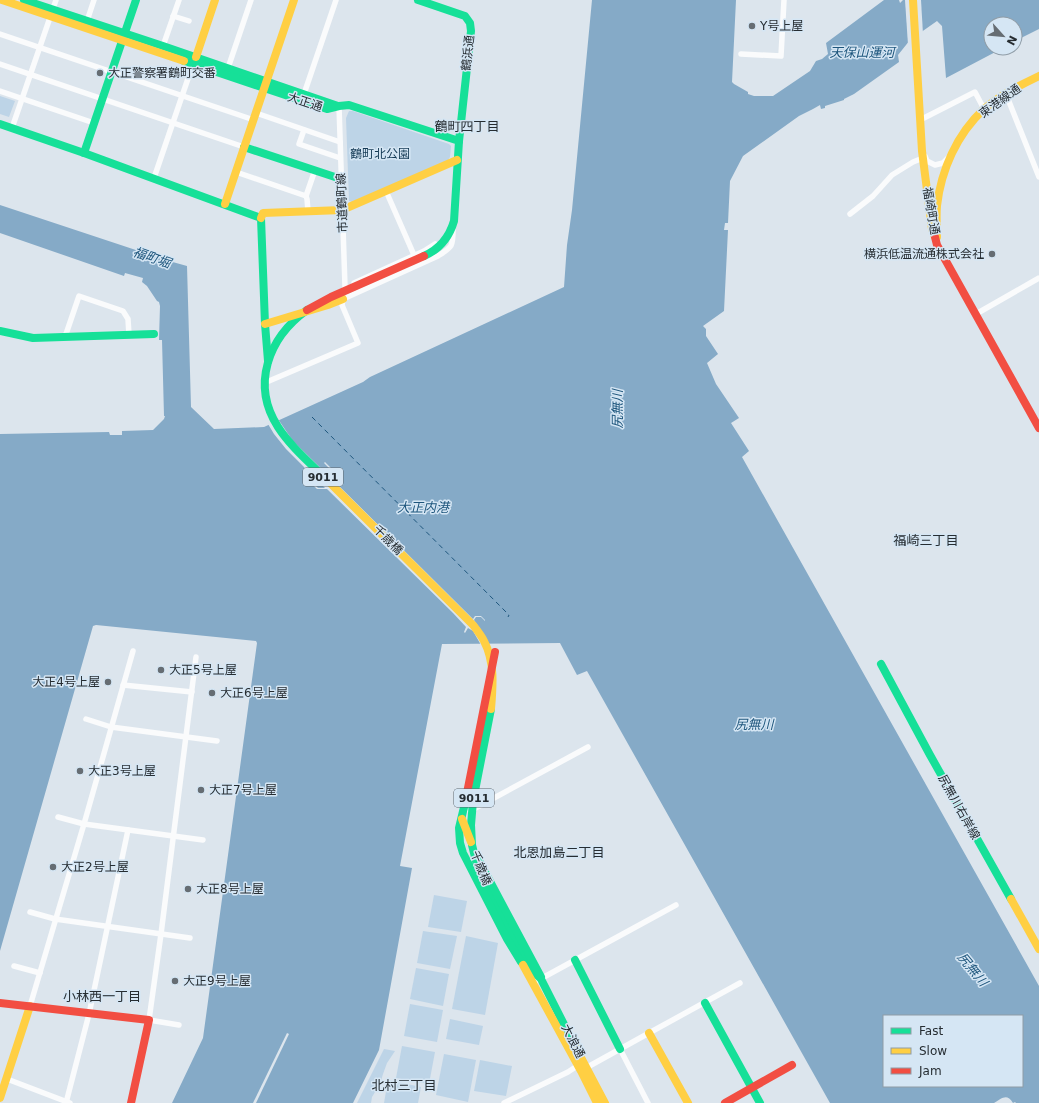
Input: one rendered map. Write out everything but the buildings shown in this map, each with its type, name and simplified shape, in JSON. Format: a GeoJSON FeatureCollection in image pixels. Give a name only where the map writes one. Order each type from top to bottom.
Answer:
{"type":"FeatureCollection","features":[{"type":"Feature","properties":{"kind":"street","name":"大正通"},"geometry":{"type":"LineString","coordinates":[[2,0],[16,2],[124,37],[265,85],[327,109],[339,106]]}},
{"type":"Feature","properties":{"kind":"street","name":"大正通"},"geometry":{"type":"LineString","coordinates":[[24,0],[51,13],[87,21],[124,37],[163,46],[195,61],[228,68],[265,85],[304,94],[339,106]]}},
{"type":"Feature","properties":{"kind":"street"},"geometry":{"type":"LineString","coordinates":[[12,128],[56,0]]}},
{"type":"Feature","properties":{"kind":"street"},"geometry":{"type":"LineString","coordinates":[[87,21],[94,0]]}},
{"type":"Feature","properties":{"kind":"street"},"geometry":{"type":"LineString","coordinates":[[84,153],[136,0]]}},
{"type":"Feature","properties":{"kind":"street"},"geometry":{"type":"LineString","coordinates":[[163,46],[178,0]]}},
{"type":"Feature","properties":{"kind":"street"},"geometry":{"type":"LineString","coordinates":[[154,178],[215,0]]}},
{"type":"Feature","properties":{"kind":"street"},"geometry":{"type":"LineString","coordinates":[[228,68],[251,0]]}},
{"type":"Feature","properties":{"kind":"street"},"geometry":{"type":"LineString","coordinates":[[225,204],[294,0]]}},
{"type":"Feature","properties":{"kind":"street"},"geometry":{"type":"LineString","coordinates":[[304,94],[336,0]]}},
{"type":"Feature","properties":{"kind":"street","name":"鶴浜通"},"geometry":{"type":"LineString","coordinates":[[418,0],[465,16],[470,23],[471,31],[457,160],[453,227]]}},
{"type":"Feature","properties":{"kind":"street"},"geometry":{"type":"LineString","coordinates":[[741,54],[781,56],[784,0]]}},
{"type":"Feature","properties":{"kind":"street","name":"福崎町通"},"geometry":{"type":"LineString","coordinates":[[913,0],[922,154],[932,229],[937,245],[1039,428]]}},
{"type":"Feature","properties":{"kind":"street"},"geometry":{"type":"LineString","coordinates":[[173,16],[189,21]]}},
{"type":"Feature","properties":{"kind":"street"},"geometry":{"type":"LineString","coordinates":[[0,34],[182,96],[304,130],[340,142]]}},
{"type":"Feature","properties":{"kind":"street"},"geometry":{"type":"LineString","coordinates":[[0,64],[341,179]]}},
{"type":"Feature","properties":{"kind":"street","name":"東港線通"},"geometry":{"type":"LineString","coordinates":[[937,245],[939,192],[946,166],[965,132],[984,109],[1006,94],[1039,76]]}},
{"type":"Feature","properties":{"kind":"street"},"geometry":{"type":"LineString","coordinates":[[0,91],[94,124]]}},
{"type":"Feature","properties":{"kind":"street"},"geometry":{"type":"LineString","coordinates":[[920,120],[975,92],[984,109]]}},
{"type":"Feature","properties":{"kind":"street"},"geometry":{"type":"LineString","coordinates":[[1006,94],[1039,177]]}},
{"type":"Feature","properties":{"kind":"street"},"geometry":{"type":"LineString","coordinates":[[339,106],[349,105],[459,141]]}},
{"type":"Feature","properties":{"kind":"street","name":"市道鶴町線"},"geometry":{"type":"LineString","coordinates":[[339,106],[345,287],[343,299]]}},
{"type":"Feature","properties":{"kind":"street"},"geometry":{"type":"LineString","coordinates":[[0,124],[154,178],[261,218]]}},
{"type":"Feature","properties":{"kind":"street"},"geometry":{"type":"LineString","coordinates":[[304,130],[299,144],[340,158]]}},
{"type":"Feature","properties":{"kind":"street"},"geometry":{"type":"LineString","coordinates":[[850,214],[873,196],[892,175],[913,162],[922,154],[927,161],[935,165],[943,163],[951,157]]}},
{"type":"Feature","properties":{"kind":"street"},"geometry":{"type":"LineString","coordinates":[[343,299],[342,305],[358,343],[269,381],[265,324],[261,218],[263,213],[342,210],[457,160]]}},
{"type":"Feature","properties":{"kind":"street"},"geometry":{"type":"LineString","coordinates":[[308,211],[306,196],[315,170]]}},
{"type":"Feature","properties":{"kind":"street"},"geometry":{"type":"LineString","coordinates":[[236,172],[306,196]]}},
{"type":"Feature","properties":{"kind":"street"},"geometry":{"type":"LineString","coordinates":[[386,191],[414,255]]}},
{"type":"Feature","properties":{"kind":"street"},"geometry":{"type":"LineString","coordinates":[[345,287],[439,244],[451,233],[453,227]]}},
{"type":"Feature","properties":{"kind":"street"},"geometry":{"type":"LineString","coordinates":[[265,324],[328,305],[438,256],[453,243],[453,227]]}},
{"type":"Feature","properties":{"kind":"street","name":"千歳橋"},"geometry":{"type":"LineString","coordinates":[[439,244],[435,250],[427,255],[322,301],[300,314],[287,326],[275,342],[265,372],[265,392],[272,416],[279,429],[290,443],[473,625],[484,641],[492,665],[493,695],[473,801],[471,825],[472,845],[477,865],[518,947]]}},
{"type":"Feature","properties":{"kind":"street"},"geometry":{"type":"LineString","coordinates":[[976,314],[1039,278]]}},
{"type":"Feature","properties":{"kind":"street"},"geometry":{"type":"LineString","coordinates":[[65,337],[79,296],[123,311],[128,318],[129,335]]}},
{"type":"Feature","properties":{"kind":"street"},"geometry":{"type":"LineString","coordinates":[[0,331],[32,338],[154,334]]}},
{"type":"Feature","properties":{"kind":"street"},"geometry":{"type":"LineString","coordinates":[[0,1098],[3,1077],[30,1006],[133,651]]}},
{"type":"Feature","properties":{"kind":"street","name":"大浪通"},"geometry":{"type":"LineString","coordinates":[[496,652],[463,817],[459,828],[460,843],[463,853],[507,939],[582,1067],[605,1103]]}},
{"type":"Feature","properties":{"kind":"street"},"geometry":{"type":"LineString","coordinates":[[131,1103],[149,1020],[196,657]]}},
{"type":"Feature","properties":{"kind":"street","name":"尻無川右岸線"},"geometry":{"type":"LineString","coordinates":[[881,664],[1039,948]]}},
{"type":"Feature","properties":{"kind":"street"},"geometry":{"type":"LineString","coordinates":[[123,685],[192,692]]}},
{"type":"Feature","properties":{"kind":"street"},"geometry":{"type":"LineString","coordinates":[[86,719],[111,727],[217,741]]}},
{"type":"Feature","properties":{"kind":"street"},"geometry":{"type":"LineString","coordinates":[[541,979],[475,853],[463,817],[588,747]]}},
{"type":"Feature","properties":{"kind":"street"},"geometry":{"type":"LineString","coordinates":[[58,817],[84,824],[203,840]]}},
{"type":"Feature","properties":{"kind":"street"},"geometry":{"type":"LineString","coordinates":[[3,1077],[67,1103],[89,1014],[128,830]]}},
{"type":"Feature","properties":{"kind":"street"},"geometry":{"type":"LineString","coordinates":[[463,853],[475,853]]}},
{"type":"Feature","properties":{"kind":"street"},"geometry":{"type":"LineString","coordinates":[[533,983],[676,905]]}},
{"type":"Feature","properties":{"kind":"street"},"geometry":{"type":"LineString","coordinates":[[30,912],[55,919],[190,938]]}},
{"type":"Feature","properties":{"kind":"street"},"geometry":{"type":"LineString","coordinates":[[518,947],[532,970],[541,979]]}},
{"type":"Feature","properties":{"kind":"street"},"geometry":{"type":"LineString","coordinates":[[518,947],[521,962]]}},
{"type":"Feature","properties":{"kind":"street"},"geometry":{"type":"LineString","coordinates":[[575,960],[648,1103]]}},
{"type":"Feature","properties":{"kind":"street"},"geometry":{"type":"LineString","coordinates":[[14,966],[40,973]]}},
{"type":"Feature","properties":{"kind":"street","name":"大浪通"},"geometry":{"type":"LineString","coordinates":[[541,979],[582,1067],[596,1103]]}},
{"type":"Feature","properties":{"kind":"street"},"geometry":{"type":"LineString","coordinates":[[504,1103],[620,1049],[740,984]]}},
{"type":"Feature","properties":{"kind":"street"},"geometry":{"type":"LineString","coordinates":[[0,1003],[149,1020],[179,1025]]}},
{"type":"Feature","properties":{"kind":"street"},"geometry":{"type":"LineString","coordinates":[[704,1003],[760,1103]]}},
{"type":"Feature","properties":{"kind":"street"},"geometry":{"type":"LineString","coordinates":[[649,1033],[688,1103]]}},
{"type":"Feature","properties":{"kind":"street"},"geometry":{"type":"LineString","coordinates":[[725,1103],[792,1065]]}},
{"type":"Feature","properties":{"kind":"green space"},"geometry":{"type":"Polygon","coordinates":[[[0,96],[15,101],[9,117],[0,114],[0,96]]]}},
{"type":"Feature","properties":{"kind":"green space","name":"鶴町北公園"},"geometry":{"type":"Polygon","coordinates":[[[349,111],[353,111],[449,144],[451,146],[450,157],[448,161],[352,202],[349,201],[346,118],[349,111]]]}},
{"type":"Feature","properties":{"kind":"green space"},"geometry":{"type":"Polygon","coordinates":[[[434,895],[467,901],[461,932],[428,927],[434,895]]]}},
{"type":"Feature","properties":{"kind":"green space"},"geometry":{"type":"Polygon","coordinates":[[[423,931],[457,936],[450,969],[417,963],[423,931]]]}},
{"type":"Feature","properties":{"kind":"green space"},"geometry":{"type":"Polygon","coordinates":[[[466,936],[498,943],[485,1015],[452,1009],[466,936]]]}},
{"type":"Feature","properties":{"kind":"green space"},"geometry":{"type":"Polygon","coordinates":[[[416,968],[449,974],[443,1006],[410,999],[416,968]]]}},
{"type":"Feature","properties":{"kind":"green space"},"geometry":{"type":"Polygon","coordinates":[[[410,1004],[443,1010],[437,1042],[404,1036],[410,1004]]]}},
{"type":"Feature","properties":{"kind":"green space"},"geometry":{"type":"Polygon","coordinates":[[[450,1019],[483,1026],[479,1045],[446,1039],[450,1019]]]}},
{"type":"Feature","properties":{"kind":"green space"},"geometry":{"type":"Polygon","coordinates":[[[402,1046],[435,1052],[429,1084],[396,1078],[402,1046]]]}},
{"type":"Feature","properties":{"kind":"green space"},"geometry":{"type":"Polygon","coordinates":[[[384,1049],[395,1051],[387,1063],[380,1084],[372,1097],[371,1103],[357,1103],[384,1049]]]}},
{"type":"Feature","properties":{"kind":"green space"},"geometry":{"type":"Polygon","coordinates":[[[444,1054],[476,1060],[468,1102],[436,1095],[444,1054]]]}},
{"type":"Feature","properties":{"kind":"green space"},"geometry":{"type":"Polygon","coordinates":[[[480,1060],[512,1066],[506,1096],[474,1091],[480,1060]]]}},
{"type":"Feature","properties":{"kind":"green space"},"geometry":{"type":"Polygon","coordinates":[[[388,1080],[421,1087],[418,1103],[384,1103],[388,1080]]]}},
{"type":"Feature","properties":{"kind":"water"},"geometry":{"type":"Polygon","coordinates":[[[592,0],[736,0],[732,82],[748,92],[748,94],[754,96],[773,96],[810,71],[816,61],[822,59],[828,54],[826,43],[884,0],[899,0],[900,3],[903,0],[1039,0],[1039,29],[1023,37],[1023,16],[983,16],[983,56],[988,56],[946,78],[942,26],[937,21],[910,40],[898,55],[899,62],[854,94],[844,100],[825,106],[825,108],[821,109],[820,105],[799,116],[743,156],[730,181],[728,223],[725,223],[724,230],[728,230],[724,311],[703,326],[706,329],[706,336],[718,354],[707,363],[716,384],[739,418],[731,423],[749,451],[742,457],[1039,986],[1039,1103],[1013,1103],[1009,1098],[1004,1097],[994,1103],[830,1103],[587,671],[577,675],[560,643],[442,644],[400,866],[412,868],[379,1050],[353,1103],[172,1103],[203,1038],[257,643],[256,641],[96,625],[93,626],[0,951],[0,434],[109,432],[110,435],[122,435],[122,431],[153,430],[165,416],[162,340],[159,340],[160,306],[159,302],[147,286],[142,282],[143,278],[125,273],[124,276],[0,233],[0,205],[187,266],[191,407],[214,429],[264,427],[564,287],[592,0]]]}},
{"type":"Feature","properties":{"kind":"pier"},"geometry":{"type":"Polygon","coordinates":[[[905,0],[921,0],[923,34],[908,45],[905,0]]]}},
{"type":"Feature","properties":{"kind":"pier"},"geometry":{"type":"Polygon","coordinates":[[[278,419],[293,441],[333,480],[333,472],[324,463],[325,462],[334,471],[334,481],[473,619],[475,616],[481,616],[485,620],[481,617],[476,617],[474,620],[489,645],[481,645],[473,631],[468,628],[465,633],[466,627],[453,613],[327,489],[317,489],[308,480],[309,479],[318,488],[325,488],[286,449],[274,434],[268,424],[278,419]]]}},
{"type":"Feature","properties":{"kind":"pier"},"geometry":{"type":"Polygon","coordinates":[[[287,1033],[289,1034],[256,1103],[253,1103],[287,1033]]]}},
{"type":"Feature","properties":{"kind":"ferry route"},"geometry":{"type":"LineString","coordinates":[[312,417],[509,615],[508,617]]}},
{"type":"Feature","properties":{"kind":"traffic: fast"},"geometry":{"type":"LineString","coordinates":[[24,0],[338,106]]}},
{"type":"Feature","properties":{"kind":"traffic: fast"},"geometry":{"type":"LineString","coordinates":[[84,153],[136,0]]}},
{"type":"Feature","properties":{"kind":"traffic: fast"},"geometry":{"type":"LineString","coordinates":[[418,0],[465,16],[470,23],[471,31],[459,141]]}},
{"type":"Feature","properties":{"kind":"traffic: fast"},"geometry":{"type":"LineString","coordinates":[[184,61],[327,109],[349,105],[459,141],[454,221],[447,238],[435,250],[424,256]]}},
{"type":"Feature","properties":{"kind":"traffic: fast"},"geometry":{"type":"LineString","coordinates":[[0,124],[261,218],[268,361]]}},
{"type":"Feature","properties":{"kind":"traffic: fast"},"geometry":{"type":"LineString","coordinates":[[244,147],[341,179]]}},
{"type":"Feature","properties":{"kind":"traffic: fast"},"geometry":{"type":"LineString","coordinates":[[307,310],[293,321],[282,334],[274,348],[268,363],[265,379],[266,395],[270,411],[278,427],[300,454],[326,479]]}},
{"type":"Feature","properties":{"kind":"traffic: fast"},"geometry":{"type":"LineString","coordinates":[[0,331],[33,338],[154,334]]}},
{"type":"Feature","properties":{"kind":"traffic: fast"},"geometry":{"type":"LineString","coordinates":[[881,664],[1011,899]]}},
{"type":"Feature","properties":{"kind":"traffic: fast"},"geometry":{"type":"LineString","coordinates":[[491,709],[473,801],[471,825],[472,845],[477,865],[511,934],[532,970],[541,979],[576,1048]]}},
{"type":"Feature","properties":{"kind":"traffic: fast"},"geometry":{"type":"LineString","coordinates":[[465,803],[459,828],[460,843],[463,853],[507,939],[521,962]]}},
{"type":"Feature","properties":{"kind":"traffic: fast"},"geometry":{"type":"LineString","coordinates":[[477,857],[541,977]]}},
{"type":"Feature","properties":{"kind":"traffic: fast"},"geometry":{"type":"LineString","coordinates":[[575,960],[620,1049]]}},
{"type":"Feature","properties":{"kind":"traffic: fast"},"geometry":{"type":"LineString","coordinates":[[705,1003],[760,1103]]}},
{"type":"Feature","properties":{"kind":"traffic: slow"},"geometry":{"type":"LineString","coordinates":[[2,0],[184,61]]}},
{"type":"Feature","properties":{"kind":"traffic: slow"},"geometry":{"type":"LineString","coordinates":[[196,57],[215,0]]}},
{"type":"Feature","properties":{"kind":"traffic: slow"},"geometry":{"type":"LineString","coordinates":[[225,204],[294,0]]}},
{"type":"Feature","properties":{"kind":"traffic: slow"},"geometry":{"type":"LineString","coordinates":[[913,0],[922,151],[932,229],[935,237]]}},
{"type":"Feature","properties":{"kind":"traffic: slow"},"geometry":{"type":"LineString","coordinates":[[937,237],[937,210],[942,179],[958,141],[974,119],[990,104],[1010,91],[1039,76]]}},
{"type":"Feature","properties":{"kind":"traffic: slow"},"geometry":{"type":"LineString","coordinates":[[261,218],[263,213],[342,210],[457,160]]}},
{"type":"Feature","properties":{"kind":"traffic: slow"},"geometry":{"type":"LineString","coordinates":[[265,324],[343,299]]}},
{"type":"Feature","properties":{"kind":"traffic: slow"},"geometry":{"type":"LineString","coordinates":[[326,479],[473,625],[479,633],[488,649],[492,666],[493,683],[491,709]]}},
{"type":"Feature","properties":{"kind":"traffic: slow"},"geometry":{"type":"LineString","coordinates":[[462,819],[471,842]]}},
{"type":"Feature","properties":{"kind":"traffic: slow"},"geometry":{"type":"LineString","coordinates":[[1011,899],[1039,949]]}},
{"type":"Feature","properties":{"kind":"traffic: slow"},"geometry":{"type":"LineString","coordinates":[[523,965],[597,1103]]}},
{"type":"Feature","properties":{"kind":"traffic: slow"},"geometry":{"type":"LineString","coordinates":[[0,1098],[30,1006]]}},
{"type":"Feature","properties":{"kind":"traffic: slow"},"geometry":{"type":"LineString","coordinates":[[649,1033],[688,1103]]}},
{"type":"Feature","properties":{"kind":"traffic: slow"},"geometry":{"type":"LineString","coordinates":[[576,1048],[605,1103]]}},
{"type":"Feature","properties":{"kind":"traffic: jam"},"geometry":{"type":"LineString","coordinates":[[935,237],[937,245],[1039,428]]}},
{"type":"Feature","properties":{"kind":"traffic: jam"},"geometry":{"type":"LineString","coordinates":[[307,310],[331,297],[424,256]]}},
{"type":"Feature","properties":{"kind":"traffic: jam"},"geometry":{"type":"LineString","coordinates":[[465,803],[495,652]]}},
{"type":"Feature","properties":{"kind":"traffic: jam"},"geometry":{"type":"LineString","coordinates":[[0,1003],[149,1020],[131,1103]]}},
{"type":"Feature","properties":{"kind":"traffic: jam"},"geometry":{"type":"LineString","coordinates":[[725,1103],[792,1065]]}},
{"type":"Feature","properties":{"kind":"place","name":"Y号上屋"},"geometry":{"type":"Point","coordinates":[752,26]}},
{"type":"Feature","properties":{"kind":"place","name":"大正警察署鶴町交番"},"geometry":{"type":"Point","coordinates":[100,73]}},
{"type":"Feature","properties":{"kind":"place","name":"横浜低温流通株式会社"},"geometry":{"type":"Point","coordinates":[992,254]}},
{"type":"Feature","properties":{"kind":"place","name":"大正5号上屋"},"geometry":{"type":"Point","coordinates":[161,670]}},
{"type":"Feature","properties":{"kind":"place","name":"大正4号上屋"},"geometry":{"type":"Point","coordinates":[108,682]}},
{"type":"Feature","properties":{"kind":"place","name":"大正6号上屋"},"geometry":{"type":"Point","coordinates":[212,693]}},
{"type":"Feature","properties":{"kind":"place","name":"大正3号上屋"},"geometry":{"type":"Point","coordinates":[80,771]}},
{"type":"Feature","properties":{"kind":"place","name":"大正7号上屋"},"geometry":{"type":"Point","coordinates":[201,790]}},
{"type":"Feature","properties":{"kind":"place","name":"大正2号上屋"},"geometry":{"type":"Point","coordinates":[53,867]}},
{"type":"Feature","properties":{"kind":"place","name":"大正8号上屋"},"geometry":{"type":"Point","coordinates":[188,889]}},
{"type":"Feature","properties":{"kind":"place","name":"大正9号上屋"},"geometry":{"type":"Point","coordinates":[175,981]}},
{"type":"Feature","properties":{"kind":"district","name":"鶴町四丁目"},"geometry":{"type":"Point","coordinates":[467,126]}},
{"type":"Feature","properties":{"kind":"district","name":"福崎三丁目"},"geometry":{"type":"Point","coordinates":[926,540]}},
{"type":"Feature","properties":{"kind":"district","name":"北恩加島二丁目"},"geometry":{"type":"Point","coordinates":[559,852]}},
{"type":"Feature","properties":{"kind":"district","name":"小林西一丁目"},"geometry":{"type":"Point","coordinates":[102,996]}},
{"type":"Feature","properties":{"kind":"district","name":"北村三丁目"},"geometry":{"type":"Point","coordinates":[404,1085]}},
{"type":"Feature","properties":{"kind":"water label","name":"天保山運河"},"geometry":{"type":"Point","coordinates":[862,52]}},
{"type":"Feature","properties":{"kind":"water label","name":"福町堀"},"geometry":{"type":"Point","coordinates":[152,257]}},
{"type":"Feature","properties":{"kind":"water label","name":"尻無川"},"geometry":{"type":"Point","coordinates":[617,409]}},
{"type":"Feature","properties":{"kind":"water label","name":"大正内港"},"geometry":{"type":"Point","coordinates":[423,507]}},
{"type":"Feature","properties":{"kind":"water label","name":"尻無川"},"geometry":{"type":"Point","coordinates":[754,724]}},
{"type":"Feature","properties":{"kind":"water label","name":"尻無川"},"geometry":{"type":"Point","coordinates":[973,969]}}]}
